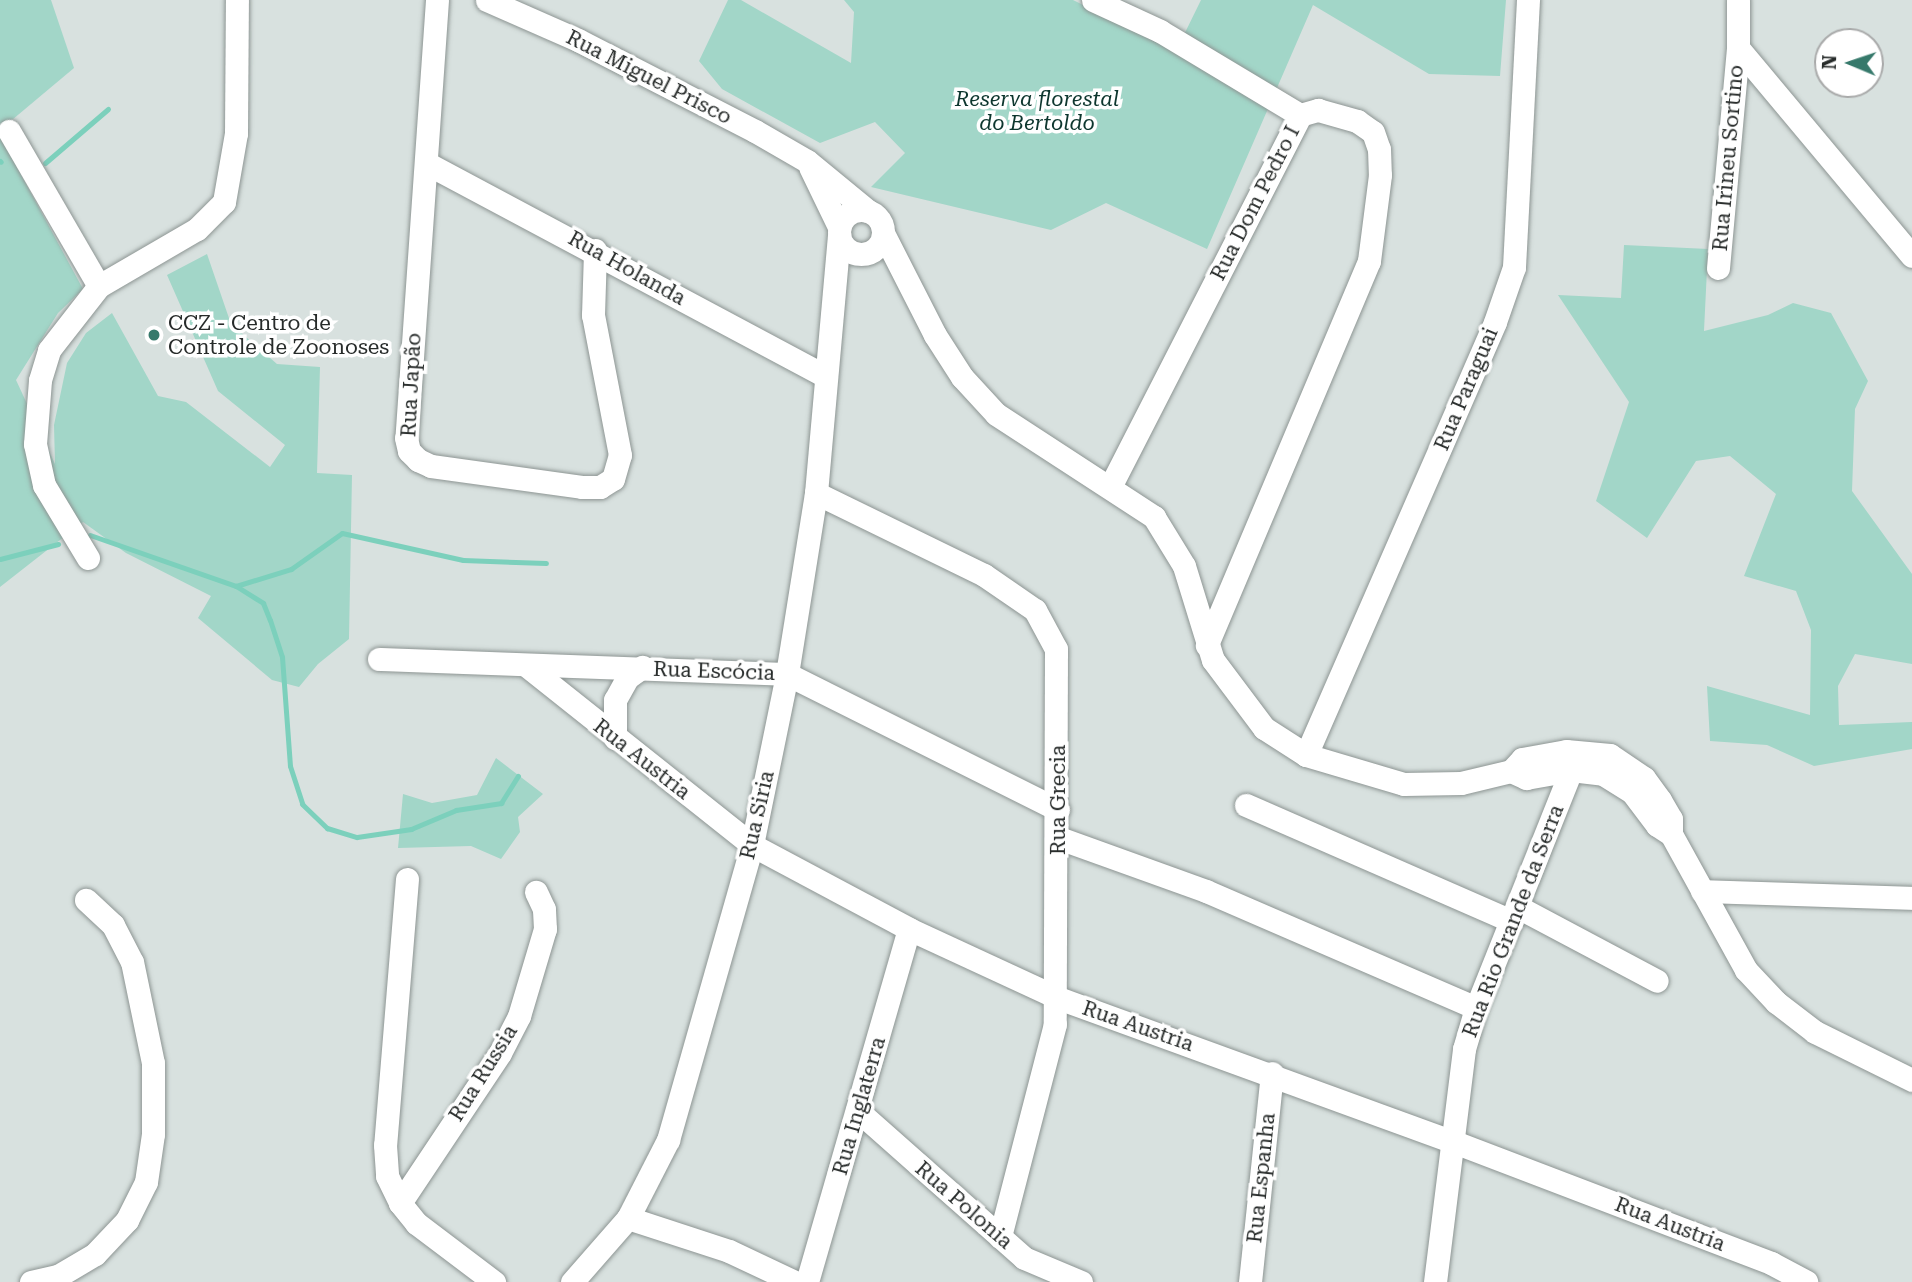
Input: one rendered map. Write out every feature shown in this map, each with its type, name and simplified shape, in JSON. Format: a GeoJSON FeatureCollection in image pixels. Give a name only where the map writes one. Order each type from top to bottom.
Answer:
{"type":"FeatureCollection","features":[{"type":"Feature","properties":{"kind":"street"},"geometry":{"type":"LineString","coordinates":[[88,558],[44,485],[35,444],[35,412],[49,350],[99,286],[197,229],[224,202],[236,134],[237,0]]}},
{"type":"Feature","properties":{"kind":"street","name":"Rua Japão"},"geometry":{"type":"LineString","coordinates":[[437,0],[428,164],[406,438],[409,451],[418,460],[431,466],[569,486],[600,487],[613,479],[621,454],[595,327],[595,250]]}},
{"type":"Feature","properties":{"kind":"street","name":"Rua Miguel Prisco"},"geometry":{"type":"LineString","coordinates":[[487,0],[693,98],[807,161],[879,219],[912,293],[962,377],[996,414],[1110,487],[1162,527],[1184,566],[1207,645],[1228,682],[1264,728],[1306,755],[1404,784],[1461,783],[1511,771],[1522,759],[1546,754],[1586,750],[1610,755],[1644,778],[1671,819],[1671,834],[1746,970],[1776,1002],[1815,1032],[1912,1080]]}},
{"type":"Feature","properties":{"kind":"street"},"geometry":{"type":"LineString","coordinates":[[1093,0],[1160,31],[1300,115]]}},
{"type":"Feature","properties":{"kind":"street","name":"Rua Paraguai"},"geometry":{"type":"LineString","coordinates":[[1306,755],[1495,322],[1514,267],[1528,0]]}},
{"type":"Feature","properties":{"kind":"street","name":"Rua Irineu Sortino"},"geometry":{"type":"LineString","coordinates":[[1718,268],[1738,48],[1738,0]]}},
{"type":"Feature","properties":{"kind":"street"},"geometry":{"type":"LineString","coordinates":[[1738,48],[1904,230],[1912,256]]}},
{"type":"Feature","properties":{"kind":"street","name":"Rua Dom Pedro I"},"geometry":{"type":"LineString","coordinates":[[1110,487],[1300,115],[1318,110],[1357,121],[1373,132],[1380,149],[1375,236],[1237,579],[1207,645]]}},
{"type":"Feature","properties":{"kind":"street"},"geometry":{"type":"LineString","coordinates":[[9,131],[99,286]]}},
{"type":"Feature","properties":{"kind":"street","name":"Rua Miguel Prisco"},"geometry":{"type":"LineString","coordinates":[[807,161],[846,249],[863,255],[912,293]]}},
{"type":"Feature","properties":{"kind":"street","name":"Rua Holanda"},"geometry":{"type":"LineString","coordinates":[[428,164],[595,250],[825,376]]}},
{"type":"Feature","properties":{"kind":"street"},"geometry":{"type":"LineString","coordinates":[[839,231],[847,215],[868,211]]}},
{"type":"Feature","properties":{"kind":"street","name":"Rua Siria"},"geometry":{"type":"LineString","coordinates":[[572,1282],[628,1218],[668,1140],[752,845],[787,674],[816,493],[839,231]]}},
{"type":"Feature","properties":{"kind":"street"},"geometry":{"type":"LineString","coordinates":[[863,255],[879,246],[883,233]]}},
{"type":"Feature","properties":{"kind":"street","name":"Rua Siria"},"geometry":{"type":"LineString","coordinates":[[831,311],[863,255]]}},
{"type":"Feature","properties":{"kind":"street","name":"Rua Grecia"},"geometry":{"type":"LineString","coordinates":[[816,493],[984,575],[1035,610],[1056,649],[1058,998],[1049,1055],[1000,1237]]}},
{"type":"Feature","properties":{"kind":"street"},"geometry":{"type":"LineString","coordinates":[[1192,593],[1237,579]]}},
{"type":"Feature","properties":{"kind":"street","name":"Rua Escócia"},"geometry":{"type":"LineString","coordinates":[[379,659],[590,669],[642,667],[787,674],[1058,810]]}},
{"type":"Feature","properties":{"kind":"street","name":"Rua Austria"},"geometry":{"type":"LineString","coordinates":[[527,666],[752,845],[909,929],[1058,998],[1272,1073],[1449,1140],[1771,1263],[1806,1282]]}},
{"type":"Feature","properties":{"kind":"street"},"geometry":{"type":"LineString","coordinates":[[615,738],[615,700],[627,678],[642,667]]}},
{"type":"Feature","properties":{"kind":"street"},"geometry":{"type":"LineString","coordinates":[[579,710],[590,669]]}},
{"type":"Feature","properties":{"kind":"street","name":"Rua Miguel Prisco"},"geometry":{"type":"LineString","coordinates":[[1511,771],[1526,778],[1571,770],[1595,772],[1619,781],[1657,825],[1671,834]]}},
{"type":"Feature","properties":{"kind":"street","name":"Rua Rio Grande da Serra"},"geometry":{"type":"LineString","coordinates":[[1435,1282],[1449,1140],[1459,1073],[1476,1008],[1571,770]]}},
{"type":"Feature","properties":{"kind":"street"},"geometry":{"type":"LineString","coordinates":[[1246,805],[1515,914],[1657,981]]}},
{"type":"Feature","properties":{"kind":"street"},"geometry":{"type":"LineString","coordinates":[[1059,838],[1206,891],[1476,1008]]}},
{"type":"Feature","properties":{"kind":"street"},"geometry":{"type":"LineString","coordinates":[[407,879],[385,1144],[387,1176],[400,1203],[416,1223],[494,1282]]}},
{"type":"Feature","properties":{"kind":"street"},"geometry":{"type":"LineString","coordinates":[[1702,891],[1912,898]]}},
{"type":"Feature","properties":{"kind":"street","name":"Rua Russia"},"geometry":{"type":"LineString","coordinates":[[400,1203],[500,1053],[519,1016],[545,929],[544,908],[536,892]]}},
{"type":"Feature","properties":{"kind":"street"},"geometry":{"type":"LineString","coordinates":[[31,1282],[58,1276],[95,1254],[127,1220],[146,1182],[153,1134],[153,1063],[136,974],[113,925],[86,900]]}},
{"type":"Feature","properties":{"kind":"street","name":"Rua Inglaterra"},"geometry":{"type":"LineString","coordinates":[[807,1282],[909,929]]}},
{"type":"Feature","properties":{"kind":"street","name":"Rua Espanha"},"geometry":{"type":"LineString","coordinates":[[1250,1282],[1272,1073]]}},
{"type":"Feature","properties":{"kind":"street","name":"Rua Polonia"},"geometry":{"type":"LineString","coordinates":[[858,1110],[1024,1258],[1081,1282]]}},
{"type":"Feature","properties":{"kind":"street"},"geometry":{"type":"LineString","coordinates":[[628,1218],[730,1251],[795,1282]]}},
{"type":"Feature","properties":{"kind":"green space"},"geometry":{"type":"Polygon","coordinates":[[[0,0],[51,0],[74,68],[0,130],[0,0]]]}},
{"type":"Feature","properties":{"kind":"green space","name":"Reserva florestal do Bertoldo"},"geometry":{"type":"Polygon","coordinates":[[[728,0],[741,0],[851,63],[854,12],[844,0],[1073,0],[1176,51],[1201,0],[1506,0],[1500,76],[1429,74],[1313,5],[1207,249],[1106,203],[1051,230],[871,187],[905,153],[875,122],[820,143],[722,89],[699,61],[728,0]]]}},
{"type":"Feature","properties":{"kind":"green space"},"geometry":{"type":"Polygon","coordinates":[[[0,136],[83,289],[58,313],[16,380],[55,464],[54,425],[67,363],[86,333],[112,313],[158,396],[186,402],[270,467],[285,445],[218,391],[167,275],[207,254],[231,324],[277,364],[320,367],[317,473],[352,475],[349,639],[318,664],[299,687],[272,680],[198,618],[211,596],[126,553],[83,522],[0,587],[0,136]]]}},
{"type":"Feature","properties":{"kind":"green space"},"geometry":{"type":"Polygon","coordinates":[[[1624,245],[1708,249],[1704,331],[1768,315],[1793,303],[1831,313],[1868,381],[1855,409],[1852,491],[1912,574],[1912,664],[1855,654],[1838,686],[1839,725],[1912,722],[1912,749],[1814,766],[1767,745],[1710,741],[1707,686],[1810,715],[1811,630],[1796,591],[1744,576],[1776,494],[1730,456],[1696,461],[1647,538],[1596,501],[1629,402],[1558,295],[1621,298],[1624,245]]]}},
{"type":"Feature","properties":{"kind":"green space"},"geometry":{"type":"Polygon","coordinates":[[[496,758],[543,794],[518,817],[520,832],[501,859],[471,846],[398,848],[403,794],[432,803],[477,795],[496,758]]]}},
{"type":"Feature","properties":{"kind":"waterway"},"geometry":{"type":"LineString","coordinates":[[45,163],[108,109]]}},
{"type":"Feature","properties":{"kind":"waterway"},"geometry":{"type":"LineString","coordinates":[[90,535],[236,586],[291,569],[342,533],[463,560],[546,563]]}},
{"type":"Feature","properties":{"kind":"waterway"},"geometry":{"type":"LineString","coordinates":[[0,559],[58,544]]}},
{"type":"Feature","properties":{"kind":"waterway"},"geometry":{"type":"LineString","coordinates":[[236,586],[263,603],[270,620],[282,657],[290,766],[302,804],[327,828],[357,837],[411,829],[456,810],[501,803],[518,776]]}},
{"type":"Feature","properties":{"kind":"place","name":"CCZ - Centro de Controle de Zoonoses"},"geometry":{"type":"Point","coordinates":[154,335]}}]}
